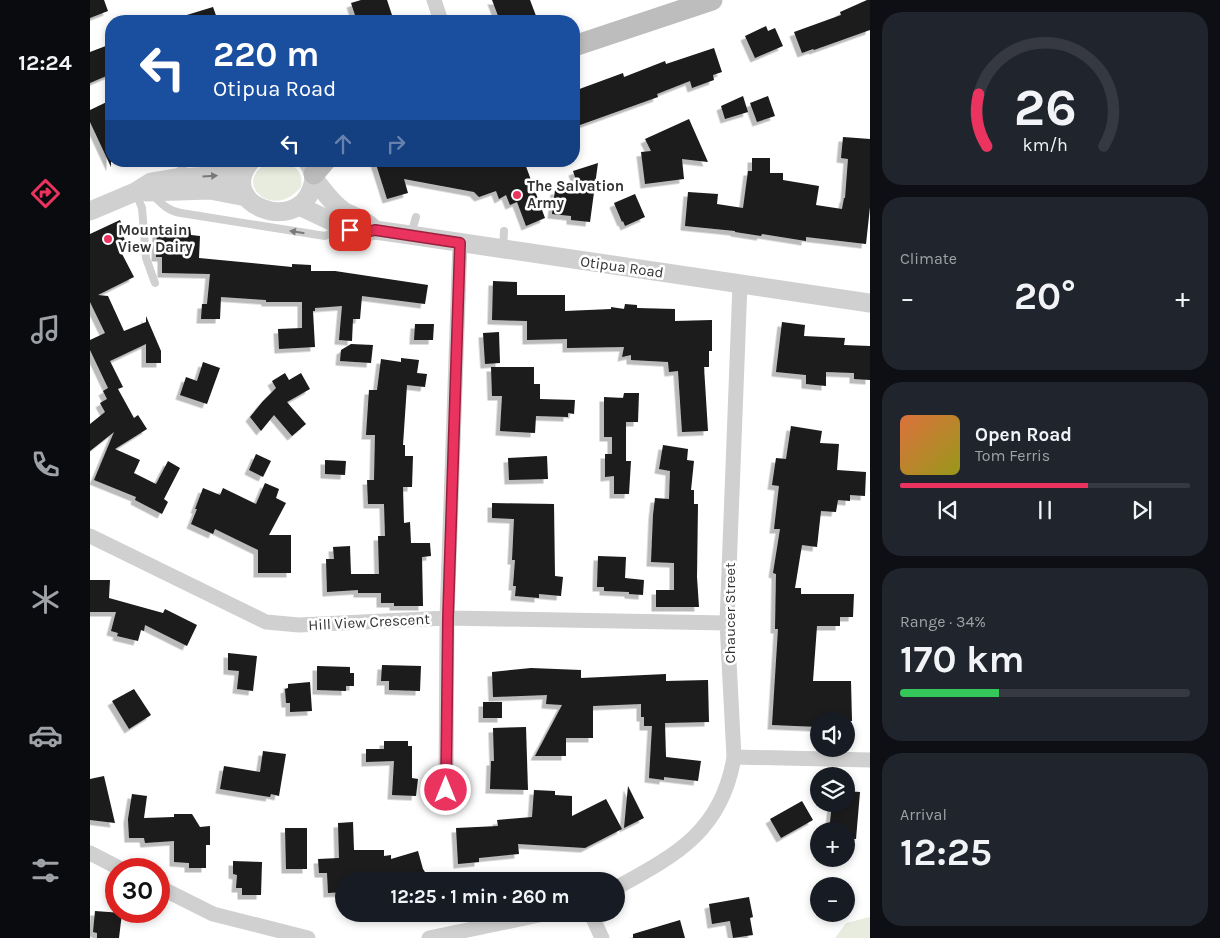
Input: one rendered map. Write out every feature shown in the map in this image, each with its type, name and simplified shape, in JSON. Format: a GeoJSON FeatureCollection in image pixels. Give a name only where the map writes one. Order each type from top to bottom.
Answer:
{"type":"FeatureCollection","features":[{"type":"Feature","properties":{"kind":"main road"},"geometry":{"type":"LineString","coordinates":[[580,44],[712,0]]}},
{"type":"Feature","properties":{"kind":"street"},"geometry":{"type":"LineString","coordinates":[[434,0],[439,15]]}},
{"type":"Feature","properties":{"kind":"street"},"geometry":{"type":"LineString","coordinates":[[143,192],[151,182],[174,178],[232,175],[244,167]]}},
{"type":"Feature","properties":{"kind":"street"},"geometry":{"type":"LineString","coordinates":[[247,167],[242,177],[242,186],[246,197],[255,206],[264,211],[275,212],[299,206],[308,198],[315,169]]}},
{"type":"Feature","properties":{"kind":"street","name":"Otipua Road"},"geometry":{"type":"LineString","coordinates":[[315,169],[334,204],[367,222],[375,230]]}},
{"type":"Feature","properties":{"kind":"street"},"geometry":{"type":"LineString","coordinates":[[90,211],[143,192],[210,190],[246,197]]}},
{"type":"Feature","properties":{"kind":"street","name":"Otipua Road"},"geometry":{"type":"LineString","coordinates":[[299,206],[343,227],[362,233],[375,230],[870,303]]}},
{"type":"Feature","properties":{"kind":"street"},"geometry":{"type":"LineString","coordinates":[[446,790],[448,618],[460,243]]}},
{"type":"Feature","properties":{"kind":"street","name":"Chaucer Street"},"geometry":{"type":"LineString","coordinates":[[625,883],[688,845],[700,832],[718,806],[732,773],[734,757],[727,623],[740,284]]}},
{"type":"Feature","properties":{"kind":"street","name":"Hill View Crescent"},"geometry":{"type":"LineString","coordinates":[[90,536],[266,622],[299,625],[448,618],[727,623]]}},
{"type":"Feature","properties":{"kind":"street"},"geometry":{"type":"LineString","coordinates":[[734,757],[870,760]]}},
{"type":"Feature","properties":{"kind":"street"},"geometry":{"type":"LineString","coordinates":[[90,854],[105,861]]}},
{"type":"Feature","properties":{"kind":"street"},"geometry":{"type":"LineString","coordinates":[[170,893],[213,914],[308,938]]}},
{"type":"Feature","properties":{"kind":"street"},"geometry":{"type":"LineString","coordinates":[[429,938],[506,922]]}},
{"type":"Feature","properties":{"kind":"street"},"geometry":{"type":"LineString","coordinates":[[595,922],[602,938]]}},
{"type":"Feature","properties":{"kind":"lane"},"geometry":{"type":"LineString","coordinates":[[174,178],[182,167]]}},
{"type":"Feature","properties":{"kind":"lane"},"geometry":{"type":"LineString","coordinates":[[143,192],[171,211],[181,214],[325,236],[343,227]]}},
{"type":"Feature","properties":{"kind":"lane"},"geometry":{"type":"LineString","coordinates":[[143,192],[142,208],[146,258],[155,283]]}},
{"type":"Feature","properties":{"kind":"lane"},"geometry":{"type":"LineString","coordinates":[[411,236],[416,217]]}},
{"type":"Feature","properties":{"kind":"lane"},"geometry":{"type":"LineString","coordinates":[[502,249],[504,230]]}},
{"type":"Feature","properties":{"kind":"shaded area"},"geometry":{"type":"Polygon","coordinates":[[[262,167],[294,167],[298,170],[302,180],[301,187],[290,197],[278,201],[267,199],[259,194],[254,187],[253,178],[262,167]]]}},
{"type":"Feature","properties":{"kind":"shaded area"},"geometry":{"type":"Polygon","coordinates":[[[870,917],[870,938],[835,938],[846,923],[870,917]]]}},
{"type":"Feature","properties":{"kind":"building"},"geometry":{"type":"Polygon","coordinates":[[[90,0],[104,0],[108,11],[90,18],[90,0]]]}},
{"type":"Feature","properties":{"kind":"building"},"geometry":{"type":"Polygon","coordinates":[[[361,0],[387,0],[392,15],[355,15],[351,3],[361,0]]]}},
{"type":"Feature","properties":{"kind":"building"},"geometry":{"type":"Polygon","coordinates":[[[492,0],[530,0],[536,15],[498,15],[492,0]]]}},
{"type":"Feature","properties":{"kind":"building"},"geometry":{"type":"Polygon","coordinates":[[[870,0],[870,30],[802,53],[794,32],[841,15],[840,12],[870,0]]]}},
{"type":"Feature","properties":{"kind":"building"},"geometry":{"type":"Polygon","coordinates":[[[213,7],[216,15],[187,15],[213,7]]]}},
{"type":"Feature","properties":{"kind":"building"},"geometry":{"type":"Polygon","coordinates":[[[766,26],[768,31],[775,28],[783,46],[755,58],[745,36],[766,26]]]}},
{"type":"Feature","properties":{"kind":"building"},"geometry":{"type":"Polygon","coordinates":[[[105,46],[105,77],[90,83],[90,52],[105,46]]]}},
{"type":"Feature","properties":{"kind":"building"},"geometry":{"type":"Polygon","coordinates":[[[714,48],[722,72],[713,75],[714,80],[692,88],[690,81],[657,94],[658,97],[580,125],[580,89],[623,73],[624,77],[665,61],[666,64],[714,48]]]}},
{"type":"Feature","properties":{"kind":"building"},"geometry":{"type":"Polygon","coordinates":[[[743,96],[748,112],[725,119],[721,106],[743,96]]]}},
{"type":"Feature","properties":{"kind":"building"},"geometry":{"type":"Polygon","coordinates":[[[768,96],[775,116],[757,122],[750,103],[768,96]]]}},
{"type":"Feature","properties":{"kind":"building"},"geometry":{"type":"Polygon","coordinates":[[[105,103],[105,154],[90,122],[90,110],[105,103]]]}},
{"type":"Feature","properties":{"kind":"building"},"geometry":{"type":"Polygon","coordinates":[[[689,119],[708,162],[682,159],[684,179],[645,184],[641,152],[651,151],[645,139],[689,119]]]}},
{"type":"Feature","properties":{"kind":"building"},"geometry":{"type":"Polygon","coordinates":[[[843,137],[870,139],[870,207],[866,244],[806,237],[806,241],[762,234],[761,236],[735,231],[685,226],[688,192],[718,194],[717,204],[743,208],[748,171],[752,171],[752,158],[770,158],[770,173],[783,173],[783,180],[819,186],[816,205],[842,209],[845,198],[848,159],[841,158],[843,137]]]}},
{"type":"Feature","properties":{"kind":"building"},"geometry":{"type":"Polygon","coordinates":[[[598,163],[590,222],[571,220],[571,216],[552,214],[555,190],[580,192],[573,171],[598,163]]]}},
{"type":"Feature","properties":{"kind":"building","name":"The Salvation Army"},"geometry":{"type":"Polygon","coordinates":[[[377,167],[526,167],[545,218],[526,226],[517,202],[510,205],[506,195],[499,199],[496,191],[479,197],[474,192],[404,179],[408,193],[387,199],[377,167]]]}},
{"type":"Feature","properties":{"kind":"building"},"geometry":{"type":"Polygon","coordinates":[[[635,194],[645,217],[625,226],[614,203],[635,194]]]}},
{"type":"Feature","properties":{"kind":"building"},"geometry":{"type":"Polygon","coordinates":[[[120,220],[126,233],[122,234],[126,242],[123,244],[125,248],[120,250],[134,277],[98,295],[108,296],[124,331],[146,322],[146,316],[161,351],[161,363],[146,363],[146,344],[110,361],[123,387],[118,389],[134,418],[138,415],[147,429],[115,449],[140,460],[134,473],[156,484],[168,461],[180,468],[164,499],[168,502],[162,514],[135,500],[136,497],[94,480],[114,432],[90,451],[90,424],[105,412],[100,403],[107,399],[103,391],[108,388],[90,350],[90,340],[105,333],[90,302],[90,234],[120,220]]]}},
{"type":"Feature","properties":{"kind":"building"},"geometry":{"type":"Polygon","coordinates":[[[157,226],[190,227],[191,235],[200,236],[199,258],[292,267],[292,264],[311,265],[311,271],[335,271],[428,285],[425,304],[362,296],[360,319],[353,319],[352,341],[339,340],[342,306],[315,308],[315,311],[313,311],[315,347],[279,349],[278,329],[302,328],[302,302],[266,302],[266,300],[221,297],[220,319],[201,319],[202,304],[207,304],[210,274],[162,273],[162,257],[156,257],[157,226]]]}},
{"type":"Feature","properties":{"kind":"building"},"geometry":{"type":"Polygon","coordinates":[[[493,281],[517,282],[517,295],[565,295],[565,311],[611,309],[611,307],[624,309],[625,304],[637,305],[637,308],[675,309],[675,321],[712,320],[712,351],[709,351],[709,367],[704,367],[708,431],[682,432],[678,371],[669,372],[668,362],[631,360],[631,355],[622,357],[624,347],[567,348],[567,339],[527,340],[527,321],[492,320],[493,281]]]}},
{"type":"Feature","properties":{"kind":"building"},"geometry":{"type":"Polygon","coordinates":[[[782,322],[805,325],[804,336],[845,338],[844,345],[870,346],[870,380],[854,379],[854,373],[826,372],[826,386],[806,384],[806,375],[776,372],[782,322]]]}},
{"type":"Feature","properties":{"kind":"building"},"geometry":{"type":"Polygon","coordinates":[[[415,324],[434,324],[433,340],[414,340],[415,324]]]}},
{"type":"Feature","properties":{"kind":"building"},"geometry":{"type":"Polygon","coordinates":[[[499,332],[500,363],[485,364],[483,333],[499,332]]]}},
{"type":"Feature","properties":{"kind":"building"},"geometry":{"type":"Polygon","coordinates":[[[351,344],[373,345],[371,363],[340,361],[341,350],[351,344]]]}},
{"type":"Feature","properties":{"kind":"building"},"geometry":{"type":"Polygon","coordinates":[[[401,358],[419,360],[417,373],[427,374],[425,387],[407,385],[403,445],[405,445],[405,456],[413,456],[412,487],[403,487],[404,523],[410,522],[411,543],[430,543],[431,556],[422,557],[423,606],[394,606],[394,603],[381,603],[381,593],[358,593],[358,590],[327,592],[326,559],[334,559],[333,547],[350,546],[351,574],[379,574],[378,536],[385,536],[384,504],[368,504],[367,480],[374,480],[375,435],[366,435],[369,390],[377,390],[381,359],[401,362],[401,358]]]}},
{"type":"Feature","properties":{"kind":"building"},"geometry":{"type":"Polygon","coordinates":[[[203,362],[220,368],[207,404],[180,395],[186,377],[197,381],[203,362]]]}},
{"type":"Feature","properties":{"kind":"building"},"geometry":{"type":"Polygon","coordinates":[[[491,367],[534,367],[534,384],[540,384],[540,399],[575,400],[574,414],[568,413],[568,417],[536,416],[535,433],[500,431],[502,396],[492,396],[491,367]]]}},
{"type":"Feature","properties":{"kind":"building"},"geometry":{"type":"Polygon","coordinates":[[[285,373],[289,380],[301,373],[310,389],[287,402],[306,424],[292,436],[274,415],[261,431],[250,417],[276,388],[272,381],[285,373]]]}},
{"type":"Feature","properties":{"kind":"building"},"geometry":{"type":"Polygon","coordinates":[[[624,393],[639,393],[638,422],[626,422],[626,461],[631,461],[629,494],[614,494],[614,476],[605,477],[605,454],[612,454],[612,437],[604,437],[604,397],[623,398],[624,393]]]}},
{"type":"Feature","properties":{"kind":"building"},"geometry":{"type":"Polygon","coordinates":[[[791,426],[822,431],[820,443],[839,444],[837,470],[866,472],[865,496],[850,495],[850,501],[838,500],[836,512],[821,511],[817,547],[802,545],[795,588],[801,588],[801,594],[854,594],[853,617],[840,617],[840,626],[817,626],[813,681],[851,681],[852,712],[810,712],[810,727],[772,725],[778,629],[775,629],[776,574],[773,573],[780,529],[774,529],[779,486],[772,485],[776,458],[786,459],[791,426]]]}},
{"type":"Feature","properties":{"kind":"building"},"geometry":{"type":"Polygon","coordinates":[[[663,445],[688,449],[687,460],[694,461],[691,490],[694,490],[694,504],[698,504],[697,577],[699,607],[656,607],[656,590],[674,590],[674,563],[651,562],[655,498],[669,499],[670,471],[659,469],[663,445]]]}},
{"type":"Feature","properties":{"kind":"building"},"geometry":{"type":"Polygon","coordinates":[[[256,454],[271,461],[263,477],[249,470],[256,454]]]}},
{"type":"Feature","properties":{"kind":"building"},"geometry":{"type":"Polygon","coordinates":[[[547,456],[548,479],[509,480],[508,458],[547,456]]]}},
{"type":"Feature","properties":{"kind":"building"},"geometry":{"type":"Polygon","coordinates":[[[325,460],[346,461],[345,475],[325,474],[325,460]]]}},
{"type":"Feature","properties":{"kind":"building"},"geometry":{"type":"Polygon","coordinates":[[[265,483],[279,489],[276,498],[286,503],[269,535],[291,535],[291,573],[258,573],[258,550],[215,529],[213,534],[191,524],[203,488],[220,495],[223,488],[256,504],[265,483]]]}},
{"type":"Feature","properties":{"kind":"building"},"geometry":{"type":"Polygon","coordinates":[[[492,503],[554,504],[555,576],[563,577],[561,596],[539,594],[539,598],[515,596],[516,586],[513,586],[515,560],[512,560],[514,519],[492,518],[492,503]]]}},
{"type":"Feature","properties":{"kind":"building"},"geometry":{"type":"Polygon","coordinates":[[[598,556],[626,557],[625,578],[644,580],[643,595],[629,594],[629,592],[604,591],[604,587],[597,587],[598,556]]]}},
{"type":"Feature","properties":{"kind":"building"},"geometry":{"type":"Polygon","coordinates":[[[90,580],[110,580],[109,598],[163,613],[165,609],[197,625],[187,646],[145,625],[144,631],[141,630],[138,641],[117,636],[118,633],[111,631],[116,612],[90,612],[90,580]]]}},
{"type":"Feature","properties":{"kind":"building"},"geometry":{"type":"Polygon","coordinates":[[[228,653],[257,656],[253,691],[237,689],[239,671],[228,670],[228,653]]]}},
{"type":"Feature","properties":{"kind":"building"},"geometry":{"type":"Polygon","coordinates":[[[382,665],[421,666],[420,691],[389,690],[389,681],[381,681],[382,665]]]}},
{"type":"Feature","properties":{"kind":"building"},"geometry":{"type":"Polygon","coordinates":[[[317,666],[350,667],[350,673],[354,673],[354,686],[346,686],[346,691],[317,690],[317,666]]]}},
{"type":"Feature","properties":{"kind":"building"},"geometry":{"type":"Polygon","coordinates":[[[531,668],[581,670],[581,678],[666,674],[666,681],[708,680],[709,722],[665,723],[666,757],[701,761],[698,781],[664,777],[664,780],[649,778],[652,726],[644,726],[644,717],[641,717],[641,704],[593,706],[593,738],[566,738],[566,756],[535,756],[562,705],[546,704],[547,695],[493,697],[492,672],[531,668]]]}},
{"type":"Feature","properties":{"kind":"building"},"geometry":{"type":"Polygon","coordinates":[[[310,682],[312,711],[290,712],[290,703],[286,703],[285,689],[288,688],[288,684],[310,682]]]}},
{"type":"Feature","properties":{"kind":"building"},"geometry":{"type":"Polygon","coordinates":[[[134,689],[151,715],[129,729],[112,701],[134,689]]]}},
{"type":"Feature","properties":{"kind":"building"},"geometry":{"type":"Polygon","coordinates":[[[483,702],[502,702],[502,718],[483,718],[483,702]]]}},
{"type":"Feature","properties":{"kind":"building"},"geometry":{"type":"Polygon","coordinates":[[[526,727],[528,790],[490,789],[491,761],[494,761],[493,728],[526,727]]]}},
{"type":"Feature","properties":{"kind":"building"},"geometry":{"type":"Polygon","coordinates":[[[384,741],[408,741],[408,746],[412,746],[412,778],[418,779],[416,796],[392,795],[394,761],[366,762],[366,749],[384,749],[384,741]]]}},
{"type":"Feature","properties":{"kind":"building"},"geometry":{"type":"Polygon","coordinates":[[[263,751],[286,754],[279,796],[271,794],[270,797],[220,789],[224,766],[260,772],[263,751]]]}},
{"type":"Feature","properties":{"kind":"building"},"geometry":{"type":"Polygon","coordinates":[[[104,776],[115,823],[90,820],[90,779],[104,776]]]}},
{"type":"Feature","properties":{"kind":"building"},"geometry":{"type":"Polygon","coordinates":[[[628,786],[644,818],[624,828],[628,786]]]}},
{"type":"Feature","properties":{"kind":"building"},"geometry":{"type":"Polygon","coordinates":[[[534,790],[555,791],[555,795],[572,796],[572,816],[606,799],[622,829],[585,848],[518,844],[519,854],[479,858],[479,862],[458,864],[456,828],[498,826],[497,820],[532,817],[534,790]]]}},
{"type":"Feature","properties":{"kind":"building"},"geometry":{"type":"Polygon","coordinates":[[[855,792],[860,792],[856,839],[855,822],[830,822],[831,812],[855,812],[855,792]]]}},
{"type":"Feature","properties":{"kind":"building"},"geometry":{"type":"Polygon","coordinates":[[[132,794],[147,796],[144,818],[192,814],[200,827],[210,826],[210,845],[206,845],[206,868],[189,868],[189,863],[174,862],[174,841],[145,843],[144,838],[129,838],[128,819],[132,794]]]}},
{"type":"Feature","properties":{"kind":"building"},"geometry":{"type":"Polygon","coordinates":[[[802,801],[813,820],[781,838],[770,819],[802,801]]]}},
{"type":"Feature","properties":{"kind":"building"},"geometry":{"type":"Polygon","coordinates":[[[353,822],[354,850],[384,850],[384,856],[391,855],[391,859],[418,851],[425,872],[335,872],[335,893],[328,893],[327,873],[319,873],[318,859],[339,858],[338,823],[353,822]]]}},
{"type":"Feature","properties":{"kind":"building"},"geometry":{"type":"Polygon","coordinates":[[[285,828],[307,828],[307,869],[286,869],[285,828]]]}},
{"type":"Feature","properties":{"kind":"building"},"geometry":{"type":"Polygon","coordinates":[[[233,861],[262,862],[261,895],[242,895],[242,888],[236,888],[237,875],[233,874],[233,861]]]}},
{"type":"Feature","properties":{"kind":"building"},"geometry":{"type":"Polygon","coordinates":[[[749,897],[753,917],[750,918],[753,935],[733,938],[730,921],[712,924],[709,904],[749,897]]]}},
{"type":"Feature","properties":{"kind":"building"},"geometry":{"type":"Polygon","coordinates":[[[95,911],[105,912],[105,923],[121,923],[119,938],[97,938],[97,933],[93,932],[95,911]]]}},
{"type":"Feature","properties":{"kind":"building"},"geometry":{"type":"Polygon","coordinates":[[[680,920],[685,938],[633,938],[633,934],[680,920]]]}},
{"type":"Feature","properties":{"kind":"place","name":"The Salvation Army"},"geometry":{"type":"Point","coordinates":[517,195]}},
{"type":"Feature","properties":{"kind":"place","name":"Mountain View Dairy"},"geometry":{"type":"Point","coordinates":[108,239]}},
{"type":"Feature","properties":{"kind":"route"},"geometry":{"type":"LineString","coordinates":[[350,230],[362,233],[375,230],[460,243],[448,618],[446,790]]}}]}
